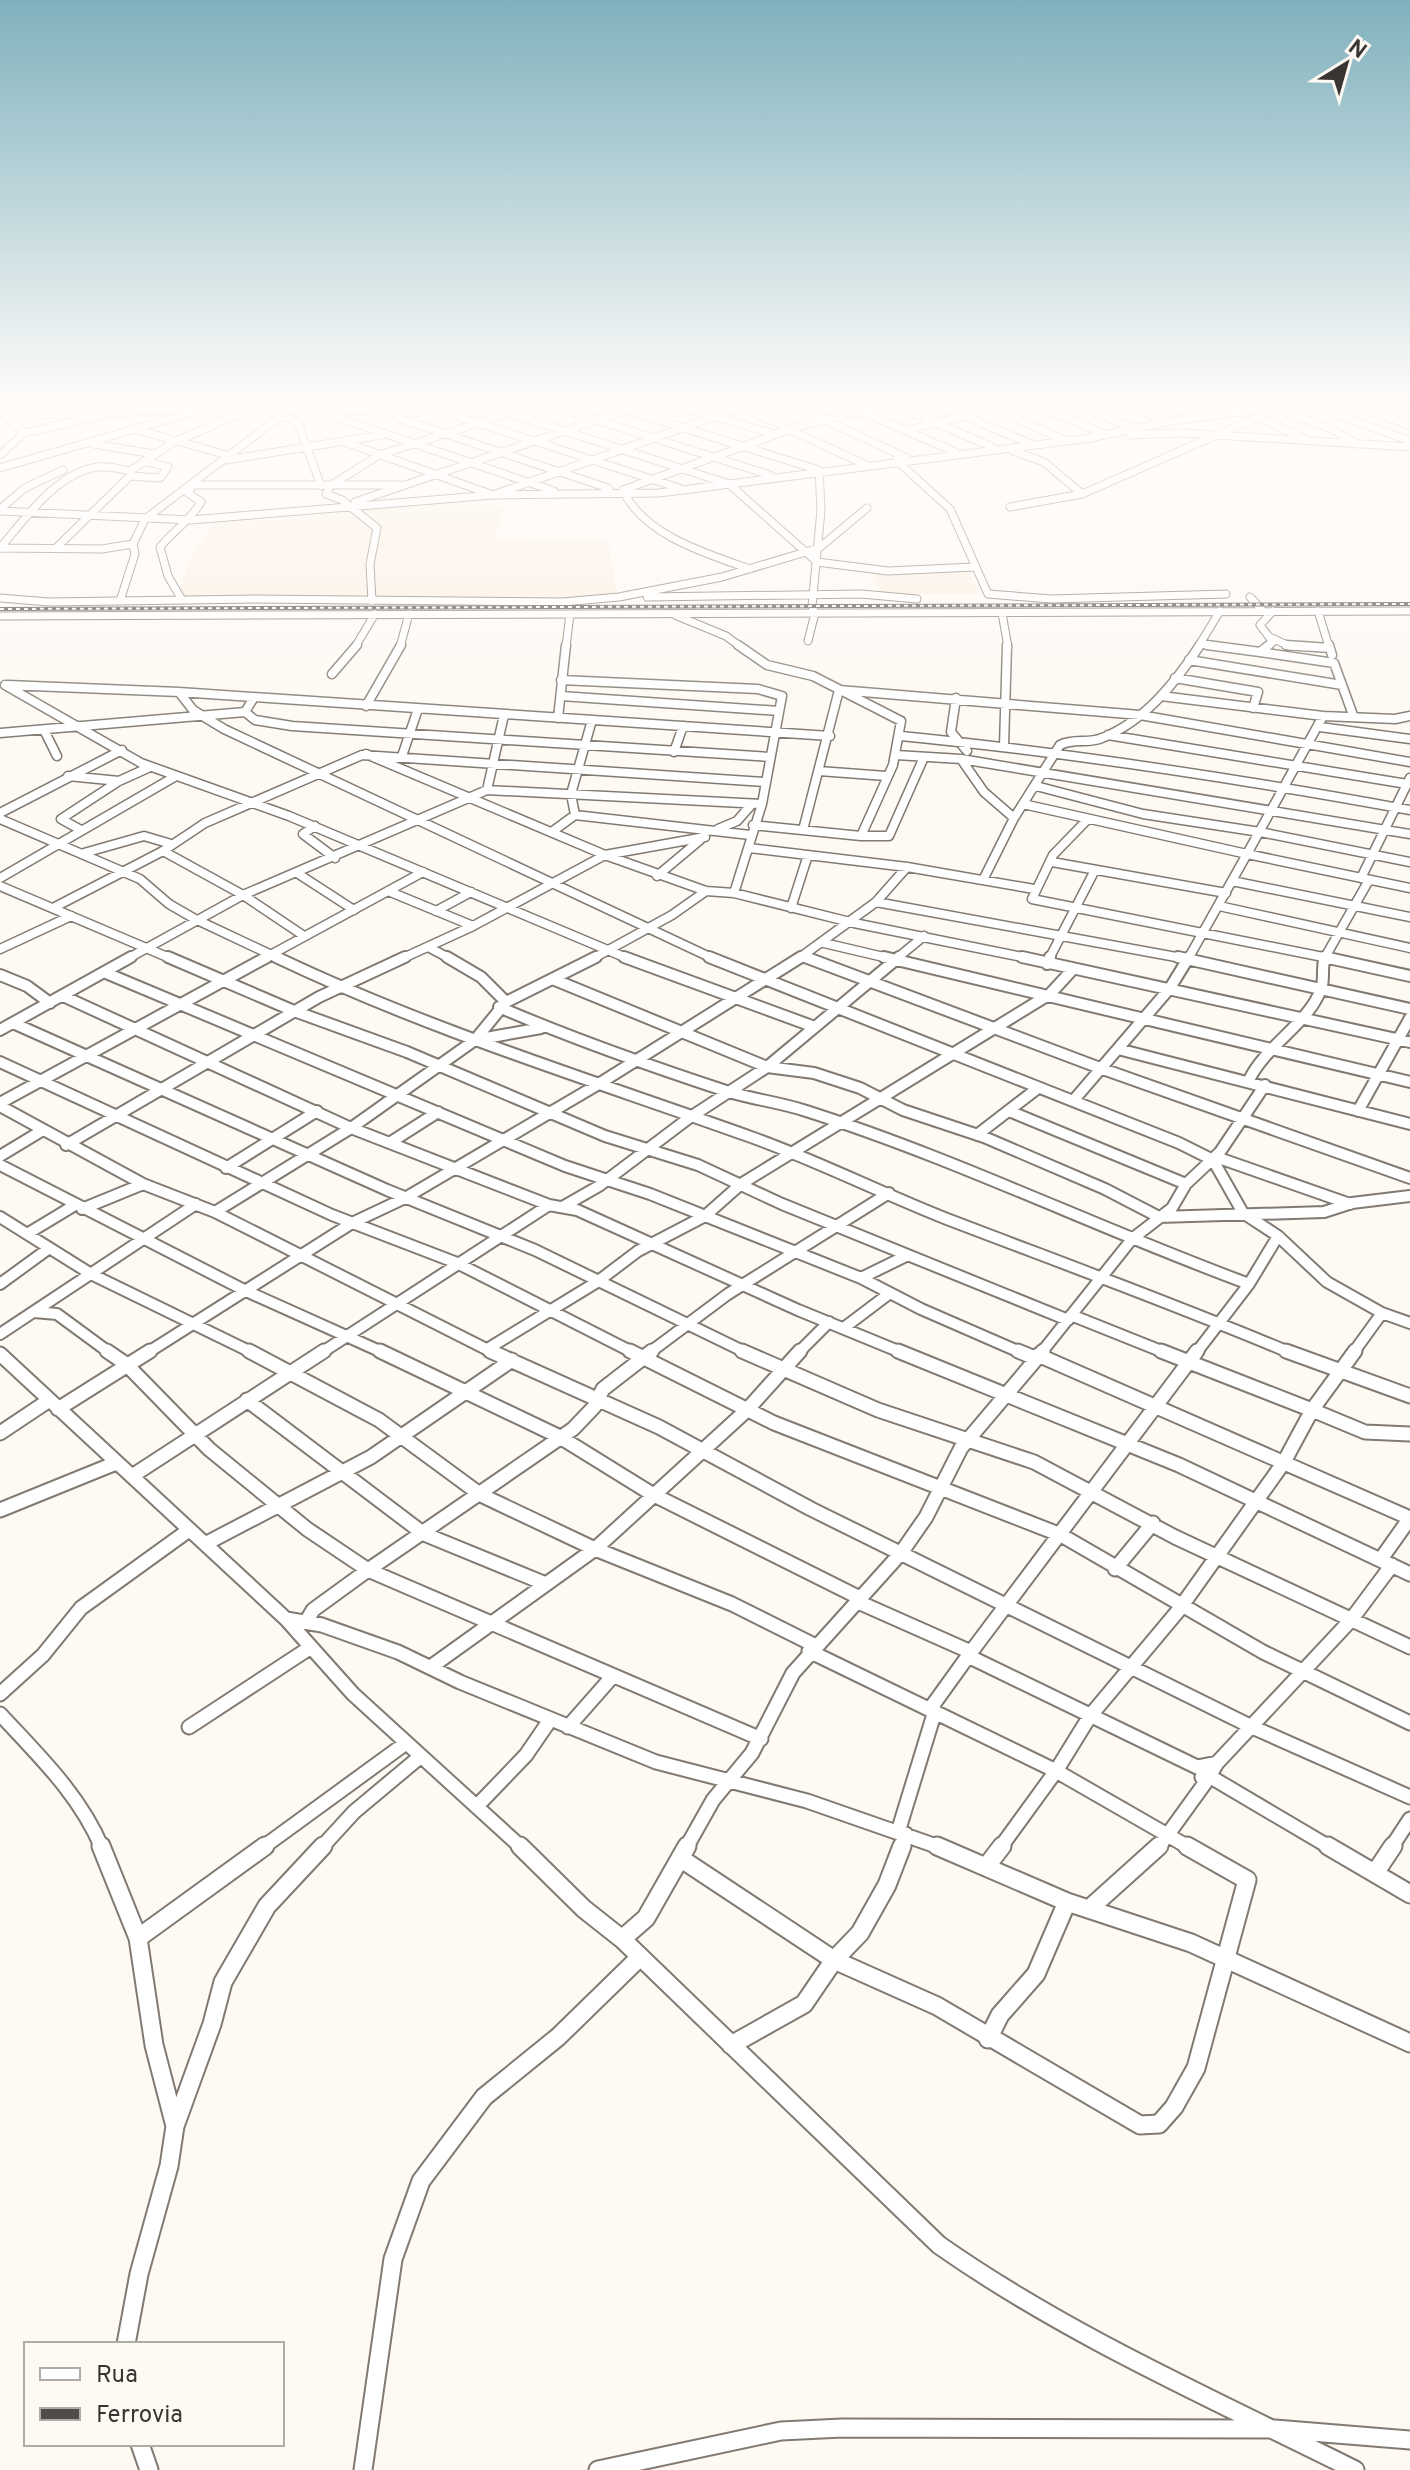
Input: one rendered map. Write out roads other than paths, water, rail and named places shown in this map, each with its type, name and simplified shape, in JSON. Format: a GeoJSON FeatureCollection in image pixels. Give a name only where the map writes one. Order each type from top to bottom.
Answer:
{"type":"FeatureCollection","features":[{"type":"Feature","properties":{"kind":"street"},"geometry":{"type":"LineString","coordinates":[[24,513],[191,520],[295,513]]}},
{"type":"Feature","properties":{"kind":"street"},"geometry":{"type":"LineString","coordinates":[[57,547],[91,513]]}},
{"type":"Feature","properties":{"kind":"street"},"geometry":{"type":"LineString","coordinates":[[120,601],[135,554],[133,544],[145,519],[153,513]]}},
{"type":"Feature","properties":{"kind":"street"},"geometry":{"type":"LineString","coordinates":[[182,600],[168,576],[160,547],[174,530],[191,520],[195,513]]}},
{"type":"Feature","properties":{"kind":"street"},"geometry":{"type":"LineString","coordinates":[[358,513],[377,528],[370,564],[372,601]]}},
{"type":"Feature","properties":{"kind":"street"},"geometry":{"type":"LineString","coordinates":[[641,513],[661,530],[700,552],[751,569]]}},
{"type":"Feature","properties":{"kind":"street"},"geometry":{"type":"LineString","coordinates":[[760,513],[817,562],[888,571],[974,567]]}},
{"type":"Feature","properties":{"kind":"street"},"geometry":{"type":"LineString","coordinates":[[808,641],[815,613],[813,595],[819,548],[819,513]]}},
{"type":"Feature","properties":{"kind":"street"},"geometry":{"type":"LineString","coordinates":[[619,597],[751,569],[819,548],[861,513]]}},
{"type":"Feature","properties":{"kind":"street"},"geometry":{"type":"LineString","coordinates":[[952,513],[984,592],[1001,598],[1226,594]]}},
{"type":"Feature","properties":{"kind":"street"},"geometry":{"type":"LineString","coordinates":[[30,514],[0,548],[102,549],[133,544]]}},
{"type":"Feature","properties":{"kind":"street"},"geometry":{"type":"LineString","coordinates":[[0,598],[563,602],[619,597],[861,594],[917,599]]}},
{"type":"Feature","properties":{"kind":"street"},"geometry":{"type":"LineString","coordinates":[[1250,597],[1268,611]]}},
{"type":"Feature","properties":{"kind":"street"},"geometry":{"type":"LineString","coordinates":[[983,880],[1014,818],[1055,753],[1065,742],[1098,739],[1140,715],[1161,696],[1189,660],[1220,611]]}},
{"type":"Feature","properties":{"kind":"street"},"geometry":{"type":"LineString","coordinates":[[1233,611],[1260,625],[1272,638],[1289,646],[1330,648]]}},
{"type":"Feature","properties":{"kind":"street"},"geometry":{"type":"LineString","coordinates":[[1260,625],[1268,611]]}},
{"type":"Feature","properties":{"kind":"street"},"geometry":{"type":"LineString","coordinates":[[1318,611],[1353,715]]}},
{"type":"Feature","properties":{"kind":"street"},"geometry":{"type":"LineString","coordinates":[[0,616],[1410,611]]}},
{"type":"Feature","properties":{"kind":"street"},"geometry":{"type":"LineString","coordinates":[[670,613],[726,636],[777,670],[813,676],[899,717],[901,736],[896,755],[861,836]]}},
{"type":"Feature","properties":{"kind":"street"},"geometry":{"type":"LineString","coordinates":[[1002,613],[1009,654],[1004,746]]}},
{"type":"Feature","properties":{"kind":"street"},"geometry":{"type":"LineString","coordinates":[[332,674],[359,642],[375,614]]}},
{"type":"Feature","properties":{"kind":"street"},"geometry":{"type":"LineString","coordinates":[[366,706],[400,648],[409,614]]}},
{"type":"Feature","properties":{"kind":"street"},"geometry":{"type":"LineString","coordinates":[[558,718],[570,614]]}},
{"type":"Feature","properties":{"kind":"street"},"geometry":{"type":"LineString","coordinates":[[1260,652],[1273,642],[1272,638]]}},
{"type":"Feature","properties":{"kind":"street"},"geometry":{"type":"LineString","coordinates":[[1201,644],[1334,663]]}},
{"type":"Feature","properties":{"kind":"street"},"geometry":{"type":"LineString","coordinates":[[1189,660],[1342,685]]}},
{"type":"Feature","properties":{"kind":"street"},"geometry":{"type":"LineString","coordinates":[[1175,678],[1258,692],[1253,708]]}},
{"type":"Feature","properties":{"kind":"street"},"geometry":{"type":"LineString","coordinates":[[561,680],[769,690],[782,696],[749,848],[734,893]]}},
{"type":"Feature","properties":{"kind":"street"},"geometry":{"type":"LineString","coordinates":[[2,683],[830,736]]}},
{"type":"Feature","properties":{"kind":"street"},"geometry":{"type":"LineString","coordinates":[[2,683],[150,767],[315,826],[605,949],[812,1026]]}},
{"type":"Feature","properties":{"kind":"street"},"geometry":{"type":"LineString","coordinates":[[839,690],[1140,715],[1410,762]]}},
{"type":"Feature","properties":{"kind":"street"},"geometry":{"type":"LineString","coordinates":[[803,830],[830,736],[839,690]]}},
{"type":"Feature","properties":{"kind":"street"},"geometry":{"type":"LineString","coordinates":[[179,692],[201,716],[648,927],[676,944],[1214,1159],[1350,1204]]}},
{"type":"Feature","properties":{"kind":"street"},"geometry":{"type":"LineString","coordinates":[[561,696],[779,711]]}},
{"type":"Feature","properties":{"kind":"street"},"geometry":{"type":"LineString","coordinates":[[1161,696],[1323,716],[1410,719]]}},
{"type":"Feature","properties":{"kind":"street"},"geometry":{"type":"LineString","coordinates":[[956,698],[951,731],[967,751]]}},
{"type":"Feature","properties":{"kind":"street"},"geometry":{"type":"LineString","coordinates":[[245,712],[253,699]]}},
{"type":"Feature","properties":{"kind":"street"},"geometry":{"type":"LineString","coordinates":[[653,724],[663,702]]}},
{"type":"Feature","properties":{"kind":"street"},"geometry":{"type":"LineString","coordinates":[[320,728],[332,705]]}},
{"type":"Feature","properties":{"kind":"street"},"geometry":{"type":"LineString","coordinates":[[402,756],[418,709]]}},
{"type":"Feature","properties":{"kind":"street"},"geometry":{"type":"LineString","coordinates":[[0,733],[245,712],[255,720],[320,728],[770,757]]}},
{"type":"Feature","properties":{"kind":"street"},"geometry":{"type":"LineString","coordinates":[[487,790],[504,715]]}},
{"type":"Feature","properties":{"kind":"street"},"geometry":{"type":"LineString","coordinates":[[1073,1101],[1170,988],[1206,931],[1320,727],[1323,716]]}},
{"type":"Feature","properties":{"kind":"street"},"geometry":{"type":"LineString","coordinates":[[575,815],[571,794],[592,720]]}},
{"type":"Feature","properties":{"kind":"street"},"geometry":{"type":"LineString","coordinates":[[674,752],[683,726]]}},
{"type":"Feature","properties":{"kind":"street"},"geometry":{"type":"LineString","coordinates":[[1320,727],[1410,739]]}},
{"type":"Feature","properties":{"kind":"street"},"geometry":{"type":"LineString","coordinates":[[44,730],[46,740],[57,756]]}},
{"type":"Feature","properties":{"kind":"street"},"geometry":{"type":"LineString","coordinates":[[367,730],[362,745],[366,754],[657,876],[706,891],[734,893],[854,923],[1170,988],[1410,1042]]}},
{"type":"Feature","properties":{"kind":"street"},"geometry":{"type":"LineString","coordinates":[[1108,735],[1299,764],[1408,785],[1326,956],[1321,970],[1322,988],[1300,1016],[1266,1048],[1249,1080]]}},
{"type":"Feature","properties":{"kind":"street"},"geometry":{"type":"LineString","coordinates":[[901,736],[1055,753],[1285,787],[1410,810]]}},
{"type":"Feature","properties":{"kind":"street"},"geometry":{"type":"LineString","coordinates":[[961,759],[967,751],[989,744]]}},
{"type":"Feature","properties":{"kind":"street"},"geometry":{"type":"LineString","coordinates":[[554,767],[559,745]]}},
{"type":"Feature","properties":{"kind":"street"},"geometry":{"type":"LineString","coordinates":[[0,813],[122,750]]}},
{"type":"Feature","properties":{"kind":"street"},"geometry":{"type":"LineString","coordinates":[[53,908],[249,802],[366,754],[765,782]]}},
{"type":"Feature","properties":{"kind":"street"},"geometry":{"type":"LineString","coordinates":[[896,755],[961,759],[1410,834]]}},
{"type":"Feature","properties":{"kind":"street"},"geometry":{"type":"LineString","coordinates":[[553,831],[575,815],[716,830],[803,830],[889,836],[924,757]]}},
{"type":"Feature","properties":{"kind":"street"},"geometry":{"type":"LineString","coordinates":[[961,759],[970,777],[987,796],[1014,818]]}},
{"type":"Feature","properties":{"kind":"street"},"geometry":{"type":"LineString","coordinates":[[81,830],[61,821],[63,816],[119,781],[150,767]]}},
{"type":"Feature","properties":{"kind":"street"},"geometry":{"type":"LineString","coordinates":[[819,771],[886,776]]}},
{"type":"Feature","properties":{"kind":"street"},"geometry":{"type":"LineString","coordinates":[[67,776],[119,781]]}},
{"type":"Feature","properties":{"kind":"street"},"geometry":{"type":"LineString","coordinates":[[0,878],[176,776]]}},
{"type":"Feature","properties":{"kind":"street"},"geometry":{"type":"LineString","coordinates":[[1036,786],[1143,814],[1260,832],[1410,862]]}},
{"type":"Feature","properties":{"kind":"street"},"geometry":{"type":"LineString","coordinates":[[0,1030],[243,895],[487,790],[757,804]]}},
{"type":"Feature","properties":{"kind":"street"},"geometry":{"type":"LineString","coordinates":[[657,876],[705,837],[737,821],[757,804]]}},
{"type":"Feature","properties":{"kind":"street"},"geometry":{"type":"LineString","coordinates":[[1023,804],[1410,888]]}},
{"type":"Feature","properties":{"kind":"street"},"geometry":{"type":"LineString","coordinates":[[0,819],[84,853],[148,884],[169,904],[195,919],[339,987],[597,1085],[795,1154],[945,1218],[1104,1275],[1340,1371],[1410,1396]]}},
{"type":"Feature","properties":{"kind":"street"},"geometry":{"type":"LineString","coordinates":[[1087,820],[1070,832],[1034,889],[1032,899],[1206,931],[1410,976]]}},
{"type":"Feature","properties":{"kind":"street"},"geometry":{"type":"LineString","coordinates":[[315,826],[303,834],[335,858]]}},
{"type":"Feature","properties":{"kind":"street"},"geometry":{"type":"LineString","coordinates":[[84,853],[144,836],[243,895],[304,936]]}},
{"type":"Feature","properties":{"kind":"street"},"geometry":{"type":"LineString","coordinates":[[66,1145],[294,1011],[510,908],[605,855],[705,837]]}},
{"type":"Feature","properties":{"kind":"street"},"geometry":{"type":"LineString","coordinates":[[749,848],[907,867],[1034,889]]}},
{"type":"Feature","properties":{"kind":"street"},"geometry":{"type":"LineString","coordinates":[[791,908],[808,855]]}},
{"type":"Feature","properties":{"kind":"street"},"geometry":{"type":"LineString","coordinates":[[1052,862],[1226,893]]}},
{"type":"Feature","properties":{"kind":"street"},"geometry":{"type":"LineString","coordinates":[[0,1433],[126,1364],[352,1223],[405,1198],[639,1060],[854,923],[907,867]]}},
{"type":"Feature","properties":{"kind":"street"},"geometry":{"type":"LineString","coordinates":[[1047,964],[1095,870]]}},
{"type":"Feature","properties":{"kind":"street"},"geometry":{"type":"LineString","coordinates":[[423,872],[220,980],[40,1081],[1,1107],[66,1145],[143,1184],[215,1212],[512,1360],[704,1451],[901,1553],[1250,1726],[1410,1797]]}},
{"type":"Feature","properties":{"kind":"street"},"geometry":{"type":"LineString","coordinates":[[297,873],[354,910]]}},
{"type":"Feature","properties":{"kind":"street"},"geometry":{"type":"LineString","coordinates":[[1232,881],[1410,917]]}},
{"type":"Feature","properties":{"kind":"street"},"geometry":{"type":"LineString","coordinates":[[0,886],[294,1011],[646,1150],[698,1165],[908,1255],[1069,1318],[1190,1361],[1365,1432],[1410,1434]]}},
{"type":"Feature","properties":{"kind":"street"},"geometry":{"type":"LineString","coordinates":[[388,891],[473,926]]}},
{"type":"Feature","properties":{"kind":"street"},"geometry":{"type":"LineString","coordinates":[[215,1212],[351,1128],[441,1067],[475,1040],[503,1005],[555,980],[706,891]]}},
{"type":"Feature","properties":{"kind":"street"},"geometry":{"type":"LineString","coordinates":[[436,911],[471,892]]}},
{"type":"Feature","properties":{"kind":"street"},"geometry":{"type":"LineString","coordinates":[[876,902],[1063,933],[1410,1009]]}},
{"type":"Feature","properties":{"kind":"street"},"geometry":{"type":"LineString","coordinates":[[1219,906],[1410,948]]}},
{"type":"Feature","properties":{"kind":"street"},"geometry":{"type":"LineString","coordinates":[[0,949],[71,916]]}},
{"type":"Feature","properties":{"kind":"street"},"geometry":{"type":"LineString","coordinates":[[564,1206],[767,1067],[812,1026],[924,936]]}},
{"type":"Feature","properties":{"kind":"street"},"geometry":{"type":"LineString","coordinates":[[824,943],[1410,1082]]}},
{"type":"Feature","properties":{"kind":"street"},"geometry":{"type":"LineString","coordinates":[[428,947],[500,993],[503,1005],[545,1027],[729,1092],[769,1099],[841,1125],[983,1177],[1249,1284]]}},
{"type":"Feature","properties":{"kind":"street"},"geometry":{"type":"LineString","coordinates":[[802,956],[997,1026],[1100,1068],[1410,1178]]}},
{"type":"Feature","properties":{"kind":"street"},"geometry":{"type":"LineString","coordinates":[[489,1348],[597,1282],[651,1243],[705,1216],[741,1184],[885,1099],[1046,997],[1073,969]]}},
{"type":"Feature","properties":{"kind":"street"},"geometry":{"type":"LineString","coordinates":[[106,973],[604,1181],[650,1194],[794,1254],[861,1278],[1410,1518],[1351,1620],[1207,1772],[1141,1866],[1089,1909]]}},
{"type":"Feature","properties":{"kind":"street"},"geometry":{"type":"LineString","coordinates":[[0,975],[27,986],[50,1003]]}},
{"type":"Feature","properties":{"kind":"street"},"geometry":{"type":"LineString","coordinates":[[555,980],[767,1067],[814,1073],[885,1099],[903,1110],[977,1135],[1110,1191],[1159,1217],[1324,1212],[1350,1204],[1410,1196]]}},
{"type":"Feature","properties":{"kind":"street"},"geometry":{"type":"LineString","coordinates":[[63,996],[351,1128],[549,1205],[564,1206],[829,1322],[1179,1465],[1410,1574]]}},
{"type":"Feature","properties":{"kind":"street"},"geometry":{"type":"LineString","coordinates":[[1358,1111],[1410,1018]]}},
{"type":"Feature","properties":{"kind":"street"},"geometry":{"type":"LineString","coordinates":[[13,1023],[405,1198],[535,1250],[781,1369],[878,1410],[1034,1462],[1216,1556],[1410,1647]]}},
{"type":"Feature","properties":{"kind":"street"},"geometry":{"type":"LineString","coordinates":[[475,1040],[520,1029],[545,1027]]}},
{"type":"Feature","properties":{"kind":"street"},"geometry":{"type":"LineString","coordinates":[[1118,1049],[1249,1080],[1410,1124]]}},
{"type":"Feature","properties":{"kind":"street"},"geometry":{"type":"LineString","coordinates":[[0,1062],[226,1168],[352,1223],[457,1263],[747,1410],[818,1441],[942,1486],[1061,1535],[1181,1608],[1410,1723]]}},
{"type":"Feature","properties":{"kind":"street"},"geometry":{"type":"LineString","coordinates":[[622,1939],[646,1918],[726,1781],[761,1739],[779,1697],[812,1648],[901,1553],[967,1440],[1132,1239],[1172,1208],[1186,1184],[1214,1159],[1265,1085]]}},
{"type":"Feature","properties":{"kind":"street"},"geometry":{"type":"LineString","coordinates":[[977,1135],[1038,1088]]}},
{"type":"Feature","properties":{"kind":"street"},"geometry":{"type":"LineString","coordinates":[[226,1168],[317,1111]]}},
{"type":"Feature","properties":{"kind":"street"},"geometry":{"type":"LineString","coordinates":[[1009,1111],[1186,1184]]}},
{"type":"Feature","properties":{"kind":"street"},"geometry":{"type":"LineString","coordinates":[[391,1142],[438,1112]]}},
{"type":"Feature","properties":{"kind":"street"},"geometry":{"type":"LineString","coordinates":[[0,1156],[43,1130]]}},
{"type":"Feature","properties":{"kind":"street"},"geometry":{"type":"LineString","coordinates":[[1214,1159],[1229,1195],[1243,1213],[1278,1236],[1327,1282],[1382,1313],[1410,1323]]}},
{"type":"Feature","properties":{"kind":"street"},"geometry":{"type":"LineString","coordinates":[[0,1165],[78,1207],[146,1237],[246,1291],[346,1334],[560,1437],[652,1494],[1207,1772],[1410,1894]]}},
{"type":"Feature","properties":{"kind":"street"},"geometry":{"type":"LineString","coordinates":[[240,1197],[247,1176]]}},
{"type":"Feature","properties":{"kind":"street"},"geometry":{"type":"LineString","coordinates":[[27,1234],[78,1207],[143,1184]]}},
{"type":"Feature","properties":{"kind":"street"},"geometry":{"type":"LineString","coordinates":[[306,1622],[313,1610],[560,1437],[594,1407],[596,1398],[686,1325],[743,1285],[889,1193]]}},
{"type":"Feature","properties":{"kind":"street"},"geometry":{"type":"LineString","coordinates":[[0,1334],[196,1204]]}},
{"type":"Feature","properties":{"kind":"street"},"geometry":{"type":"LineString","coordinates":[[132,1476],[198,1436],[346,1334],[549,1205]]}},
{"type":"Feature","properties":{"kind":"street"},"geometry":{"type":"LineString","coordinates":[[0,1217],[91,1274],[196,1322],[379,1420],[481,1495],[595,1549],[732,1604],[932,1710],[1056,1771],[1247,1880],[1225,1958],[1211,2024],[1176,2107],[1159,2124],[1140,2125],[988,2039],[937,2006],[834,1960],[680,1858]]}},
{"type":"Feature","properties":{"kind":"street"},"geometry":{"type":"LineString","coordinates":[[731,2045],[804,2004],[834,1960],[860,1933],[887,1885],[932,1710],[970,1654],[1093,1494],[1154,1406],[1249,1284],[1278,1236]]}},
{"type":"Feature","properties":{"kind":"street"},"geometry":{"type":"LineString","coordinates":[[0,1284],[48,1249]]}},
{"type":"Feature","properties":{"kind":"street"},"geometry":{"type":"LineString","coordinates":[[861,1278],[908,1255]]}},
{"type":"Feature","properties":{"kind":"street"},"geometry":{"type":"LineString","coordinates":[[845,1327],[890,1293]]}},
{"type":"Feature","properties":{"kind":"street"},"geometry":{"type":"LineString","coordinates":[[55,1298],[57,1314]]}},
{"type":"Feature","properties":{"kind":"street"},"geometry":{"type":"LineString","coordinates":[[34,1312],[57,1314],[126,1364],[209,1449],[280,1508],[368,1570],[761,1739]]}},
{"type":"Feature","properties":{"kind":"street"},"geometry":{"type":"LineString","coordinates":[[986,1867],[1056,1771],[1090,1716],[1130,1664],[1181,1608],[1284,1462],[1312,1410],[1382,1313]]}},
{"type":"Feature","properties":{"kind":"street"},"geometry":{"type":"LineString","coordinates":[[432,1666],[595,1549],[747,1410],[781,1369],[829,1322]]}},
{"type":"Feature","properties":{"kind":"street"},"geometry":{"type":"LineString","coordinates":[[2,1360],[286,1619],[308,1649],[406,1743],[478,1805],[598,1922],[622,1939],[939,2245],[994,2286],[1127,2360],[1355,2470]]}},
{"type":"Feature","properties":{"kind":"street"},"geometry":{"type":"LineString","coordinates":[[205,1544],[280,1508],[345,1471],[466,1394],[512,1360]]}},
{"type":"Feature","properties":{"kind":"street"},"geometry":{"type":"LineString","coordinates":[[247,1400],[345,1471],[424,1534],[546,1584]]}},
{"type":"Feature","properties":{"kind":"street"},"geometry":{"type":"LineString","coordinates":[[0,1510],[116,1463]]}},
{"type":"Feature","properties":{"kind":"street"},"geometry":{"type":"LineString","coordinates":[[1115,1569],[1153,1523]]}},
{"type":"Feature","properties":{"kind":"street"},"geometry":{"type":"LineString","coordinates":[[0,1694],[25,1676],[36,1659],[71,1625],[81,1608],[189,1530]]}},
{"type":"Feature","properties":{"kind":"street"},"geometry":{"type":"LineString","coordinates":[[286,1619],[306,1622],[432,1666],[460,1682],[656,1762],[807,1801],[902,1833],[1067,1902],[1225,1958],[1410,2043]]}},
{"type":"Feature","properties":{"kind":"street"},"geometry":{"type":"LineString","coordinates":[[189,1727],[308,1649]]}},
{"type":"Feature","properties":{"kind":"street"},"geometry":{"type":"LineString","coordinates":[[568,1727],[612,1677]]}},
{"type":"Feature","properties":{"kind":"street"},"geometry":{"type":"LineString","coordinates":[[0,1714],[60,1778],[95,1831],[138,1938],[154,2045],[175,2126]]}},
{"type":"Feature","properties":{"kind":"street"},"geometry":{"type":"LineString","coordinates":[[478,1805],[526,1755],[550,1720]]}},
{"type":"Feature","properties":{"kind":"street"},"geometry":{"type":"LineString","coordinates":[[138,1938],[406,1743]]}},
{"type":"Feature","properties":{"kind":"street"},"geometry":{"type":"LineString","coordinates":[[126,2342],[139,2274],[169,2166],[175,2126],[212,2024],[223,1982],[267,1906],[283,1886],[354,1812],[421,1756]]}},
{"type":"Feature","properties":{"kind":"street"},"geometry":{"type":"LineString","coordinates":[[1375,1873],[1410,1819]]}},
{"type":"Feature","properties":{"kind":"street"},"geometry":{"type":"LineString","coordinates":[[988,2039],[1000,2015],[1036,1974],[1067,1902]]}},
{"type":"Feature","properties":{"kind":"street"},"geometry":{"type":"LineString","coordinates":[[363,2470],[375,2366],[393,2259],[421,2181],[492,2089],[558,2037],[639,1958]]}},
{"type":"Feature","properties":{"kind":"street"},"geometry":{"type":"LineString","coordinates":[[598,2470],[781,2431],[842,2428],[1275,2429],[1410,2440]]}},
{"type":"Feature","properties":{"kind":"street"},"geometry":{"type":"LineString","coordinates":[[141,2446],[149,2470]]}},
{"type":"Feature","properties":{"kind":"railway"},"geometry":{"type":"LineString","coordinates":[[0,609],[1410,604]]}}]}
